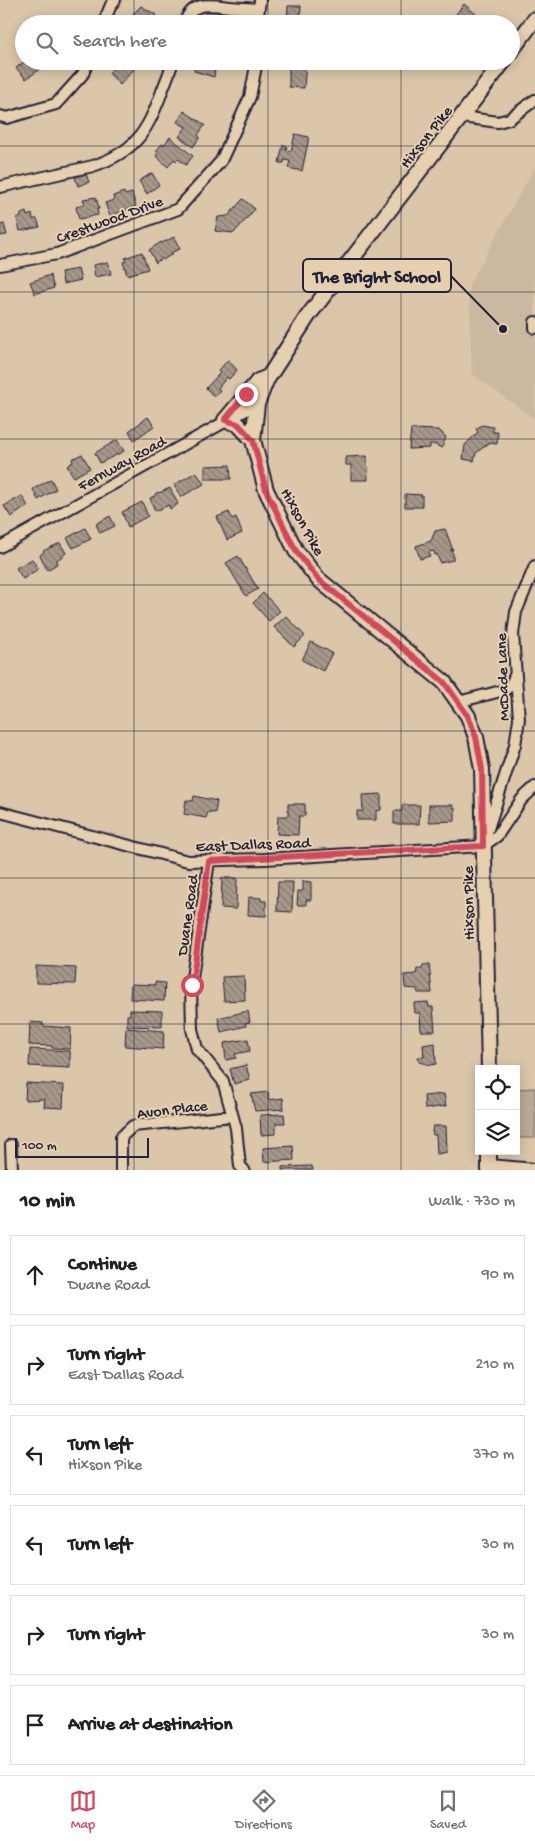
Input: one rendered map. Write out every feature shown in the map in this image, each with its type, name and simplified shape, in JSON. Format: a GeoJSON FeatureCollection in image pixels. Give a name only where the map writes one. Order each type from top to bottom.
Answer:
{"type":"FeatureCollection","features":[{"type":"Feature","properties":{"kind":"main road"},"geometry":{"type":"LineString","coordinates":[[520,39],[535,19]]}},
{"type":"Feature","properties":{"kind":"main road","name":"Hixson Pike"},"geometry":{"type":"LineString","coordinates":[[489,1065],[482,769],[476,737],[468,716],[444,682],[318,579],[296,551],[266,490],[253,440],[258,404],[268,377],[308,316],[497,70]]}},
{"type":"Feature","properties":{"kind":"main road"},"geometry":{"type":"LineString","coordinates":[[253,440],[238,424],[225,420],[258,380],[268,377]]}},
{"type":"Feature","properties":{"kind":"street"},"geometry":{"type":"LineString","coordinates":[[107,15],[115,0]]}},
{"type":"Feature","properties":{"kind":"street"},"geometry":{"type":"LineString","coordinates":[[188,15],[191,10],[205,5],[259,5]]}},
{"type":"Feature","properties":{"kind":"street"},"geometry":{"type":"LineString","coordinates":[[0,116],[7,118],[56,104],[84,74],[85,70]]}},
{"type":"Feature","properties":{"kind":"street"},"geometry":{"type":"LineString","coordinates":[[0,187],[93,166],[105,162],[123,151],[141,137],[152,120],[170,70]]}},
{"type":"Feature","properties":{"kind":"street","name":"Crestwood Drive"},"geometry":{"type":"LineString","coordinates":[[0,265],[57,254],[178,209],[221,161],[250,97],[255,70]]}},
{"type":"Feature","properties":{"kind":"street"},"geometry":{"type":"LineString","coordinates":[[462,117],[498,122],[509,119],[535,100]]}},
{"type":"Feature","properties":{"kind":"street"},"geometry":{"type":"LineString","coordinates":[[535,322],[535,328]]}},
{"type":"Feature","properties":{"kind":"street","name":"Fernway Road"},"geometry":{"type":"LineString","coordinates":[[0,547],[225,420],[258,404]]}},
{"type":"Feature","properties":{"kind":"street","name":"McDade Lane"},"geometry":{"type":"LineString","coordinates":[[483,846],[515,745],[519,719],[513,634],[516,612],[535,566]]}},
{"type":"Feature","properties":{"kind":"street"},"geometry":{"type":"LineString","coordinates":[[458,702],[505,690],[511,685],[515,673]]}},
{"type":"Feature","properties":{"kind":"street"},"geometry":{"type":"LineString","coordinates":[[483,846],[497,836],[522,799],[535,787]]}},
{"type":"Feature","properties":{"kind":"street","name":"East Dallas Road"},"geometry":{"type":"LineString","coordinates":[[0,812],[188,861],[483,846]]}},
{"type":"Feature","properties":{"kind":"street","name":"Duane Road"},"geometry":{"type":"LineString","coordinates":[[209,861],[192,985],[192,1029],[197,1049],[223,1080],[236,1128],[240,1166],[244,1170]]}},
{"type":"Feature","properties":{"kind":"street","name":"Avon Place"},"geometry":{"type":"LineString","coordinates":[[121,1170],[121,1137],[133,1126],[232,1116]]}},
{"type":"Feature","properties":{"kind":"street"},"geometry":{"type":"LineString","coordinates":[[11,1145],[12,1170]]}},
{"type":"Feature","properties":{"kind":"street"},"geometry":{"type":"LineString","coordinates":[[489,1162],[535,1168]]}},
{"type":"Feature","properties":{"kind":"shaded area"},"geometry":{"type":"Polygon","coordinates":[[[535,167],[535,419],[472,374],[469,285],[535,167]]]}},
{"type":"Feature","properties":{"kind":"shaded area"},"geometry":{"type":"Polygon","coordinates":[[[535,1088],[535,1138],[520,1138],[520,1089],[535,1088]]]}},
{"type":"Feature","properties":{"kind":"building"},"geometry":{"type":"Polygon","coordinates":[[[464,4],[477,15],[455,15],[464,4]]]}},
{"type":"Feature","properties":{"kind":"building"},"geometry":{"type":"Polygon","coordinates":[[[207,5],[222,10],[221,15],[205,15],[207,5]]]}},
{"type":"Feature","properties":{"kind":"building"},"geometry":{"type":"Polygon","coordinates":[[[141,6],[156,15],[132,15],[141,6]]]}},
{"type":"Feature","properties":{"kind":"building"},"geometry":{"type":"Polygon","coordinates":[[[288,6],[301,6],[300,15],[288,15],[288,6]]]}},
{"type":"Feature","properties":{"kind":"building"},"geometry":{"type":"Polygon","coordinates":[[[18,70],[39,70],[26,79],[18,70]]]}},
{"type":"Feature","properties":{"kind":"building"},"geometry":{"type":"Polygon","coordinates":[[[112,70],[133,70],[120,85],[109,73],[112,70]]]}},
{"type":"Feature","properties":{"kind":"building"},"geometry":{"type":"Polygon","coordinates":[[[194,70],[215,70],[214,77],[194,70]]]}},
{"type":"Feature","properties":{"kind":"building"},"geometry":{"type":"Polygon","coordinates":[[[289,70],[305,70],[304,88],[289,87],[289,70]]]}},
{"type":"Feature","properties":{"kind":"building"},"geometry":{"type":"Polygon","coordinates":[[[184,111],[205,125],[193,147],[179,137],[186,127],[177,122],[184,111]]]}},
{"type":"Feature","properties":{"kind":"building"},"geometry":{"type":"Polygon","coordinates":[[[295,134],[309,137],[302,171],[288,168],[290,161],[284,160],[284,163],[279,163],[283,145],[287,146],[286,150],[291,151],[295,134]]]}},
{"type":"Feature","properties":{"kind":"building"},"geometry":{"type":"Polygon","coordinates":[[[170,137],[193,156],[186,165],[178,159],[176,161],[174,159],[168,167],[156,156],[158,153],[156,151],[170,137]]]}},
{"type":"Feature","properties":{"kind":"building"},"geometry":{"type":"Polygon","coordinates":[[[152,173],[159,185],[147,194],[139,181],[152,173]]]}},
{"type":"Feature","properties":{"kind":"building"},"geometry":{"type":"Polygon","coordinates":[[[86,174],[89,182],[78,186],[75,177],[86,174]]]}},
{"type":"Feature","properties":{"kind":"building"},"geometry":{"type":"Polygon","coordinates":[[[124,192],[125,195],[132,193],[136,206],[110,216],[105,203],[114,200],[113,196],[124,192]]]}},
{"type":"Feature","properties":{"kind":"building"},"geometry":{"type":"Polygon","coordinates":[[[96,197],[99,209],[97,209],[98,215],[79,219],[76,207],[85,204],[83,199],[96,197]]]}},
{"type":"Feature","properties":{"kind":"building"},"geometry":{"type":"Polygon","coordinates":[[[243,199],[255,209],[234,233],[215,231],[218,217],[228,216],[243,199]]]}},
{"type":"Feature","properties":{"kind":"building"},"geometry":{"type":"Polygon","coordinates":[[[26,212],[27,216],[32,214],[33,219],[37,219],[40,227],[20,231],[17,218],[26,212]]]}},
{"type":"Feature","properties":{"kind":"building"},"geometry":{"type":"Polygon","coordinates":[[[4,224],[7,235],[0,236],[0,225],[4,224]]]}},
{"type":"Feature","properties":{"kind":"building"},"geometry":{"type":"Polygon","coordinates":[[[174,237],[180,249],[172,252],[163,260],[161,258],[156,263],[149,250],[161,242],[174,237]]]}},
{"type":"Feature","properties":{"kind":"building"},"geometry":{"type":"Polygon","coordinates":[[[142,252],[148,269],[127,275],[123,262],[126,261],[125,258],[142,252]]]}},
{"type":"Feature","properties":{"kind":"building"},"geometry":{"type":"Polygon","coordinates":[[[108,262],[111,274],[95,277],[93,265],[108,262]]]}},
{"type":"Feature","properties":{"kind":"building"},"geometry":{"type":"Polygon","coordinates":[[[78,269],[81,280],[63,284],[61,272],[78,269]]]}},
{"type":"Feature","properties":{"kind":"building"},"geometry":{"type":"Polygon","coordinates":[[[50,275],[54,288],[35,294],[30,282],[50,275]]]}},
{"type":"Feature","properties":{"kind":"building"},"geometry":{"type":"Polygon","coordinates":[[[228,360],[237,370],[229,379],[227,377],[218,388],[220,390],[214,397],[206,388],[220,373],[218,371],[228,360]]]}},
{"type":"Feature","properties":{"kind":"building"},"geometry":{"type":"Polygon","coordinates":[[[148,417],[154,426],[134,440],[129,431],[148,417]]]}},
{"type":"Feature","properties":{"kind":"building"},"geometry":{"type":"Polygon","coordinates":[[[482,425],[493,427],[493,432],[498,432],[497,444],[489,443],[476,453],[474,461],[463,459],[465,445],[478,432],[476,429],[482,425]]]}},
{"type":"Feature","properties":{"kind":"building"},"geometry":{"type":"Polygon","coordinates":[[[411,429],[439,430],[446,437],[442,448],[430,444],[430,448],[409,449],[411,429]]]}},
{"type":"Feature","properties":{"kind":"building"},"geometry":{"type":"Polygon","coordinates":[[[117,440],[124,451],[100,463],[95,453],[117,440]]]}},
{"type":"Feature","properties":{"kind":"building"},"geometry":{"type":"Polygon","coordinates":[[[82,454],[90,468],[74,477],[67,466],[73,462],[72,459],[82,454]]]}},
{"type":"Feature","properties":{"kind":"building"},"geometry":{"type":"Polygon","coordinates":[[[367,456],[368,480],[351,480],[351,465],[346,465],[346,457],[367,456]]]}},
{"type":"Feature","properties":{"kind":"building"},"geometry":{"type":"Polygon","coordinates":[[[230,465],[231,479],[205,479],[205,466],[230,465]]]}},
{"type":"Feature","properties":{"kind":"building"},"geometry":{"type":"Polygon","coordinates":[[[196,472],[204,484],[181,497],[174,485],[196,472]]]}},
{"type":"Feature","properties":{"kind":"building"},"geometry":{"type":"Polygon","coordinates":[[[51,479],[56,489],[38,500],[33,489],[51,479]]]}},
{"type":"Feature","properties":{"kind":"building"},"geometry":{"type":"Polygon","coordinates":[[[170,488],[178,504],[170,509],[169,505],[155,511],[150,498],[158,492],[170,488]]]}},
{"type":"Feature","properties":{"kind":"building"},"geometry":{"type":"Polygon","coordinates":[[[405,494],[422,495],[422,507],[405,507],[405,494]]]}},
{"type":"Feature","properties":{"kind":"building"},"geometry":{"type":"Polygon","coordinates":[[[22,496],[28,506],[11,517],[4,506],[22,496]]]}},
{"type":"Feature","properties":{"kind":"building"},"geometry":{"type":"Polygon","coordinates":[[[142,502],[148,516],[128,527],[122,512],[142,502]]]}},
{"type":"Feature","properties":{"kind":"building"},"geometry":{"type":"Polygon","coordinates":[[[229,512],[232,519],[236,517],[242,533],[227,540],[217,517],[229,512]]]}},
{"type":"Feature","properties":{"kind":"building"},"geometry":{"type":"Polygon","coordinates":[[[110,516],[115,526],[100,533],[96,524],[110,516]]]}},
{"type":"Feature","properties":{"kind":"building"},"geometry":{"type":"Polygon","coordinates":[[[85,528],[91,539],[73,548],[67,538],[85,528]]]}},
{"type":"Feature","properties":{"kind":"building"},"geometry":{"type":"Polygon","coordinates":[[[445,529],[453,550],[450,550],[453,553],[453,560],[440,563],[434,551],[429,552],[430,556],[420,559],[416,546],[431,541],[435,531],[445,529]]]}},
{"type":"Feature","properties":{"kind":"building"},"geometry":{"type":"Polygon","coordinates":[[[60,543],[66,553],[56,561],[57,564],[47,570],[40,555],[43,551],[60,543]]]}},
{"type":"Feature","properties":{"kind":"building"},"geometry":{"type":"Polygon","coordinates":[[[238,556],[258,589],[246,596],[226,563],[238,556]]]}},
{"type":"Feature","properties":{"kind":"building"},"geometry":{"type":"Polygon","coordinates":[[[32,559],[38,569],[23,579],[16,568],[32,559]]]}},
{"type":"Feature","properties":{"kind":"building"},"geometry":{"type":"Polygon","coordinates":[[[263,593],[280,611],[269,621],[253,603],[263,593]]]}},
{"type":"Feature","properties":{"kind":"building"},"geometry":{"type":"Polygon","coordinates":[[[286,616],[305,636],[294,647],[274,627],[286,616]]]}},
{"type":"Feature","properties":{"kind":"building"},"geometry":{"type":"Polygon","coordinates":[[[311,642],[332,653],[323,671],[302,660],[311,642]]]}},
{"type":"Feature","properties":{"kind":"building"},"geometry":{"type":"Polygon","coordinates":[[[381,794],[381,810],[376,811],[376,820],[357,820],[357,811],[363,811],[362,795],[381,794]]]}},
{"type":"Feature","properties":{"kind":"building"},"geometry":{"type":"Polygon","coordinates":[[[194,796],[217,801],[215,813],[208,812],[206,818],[184,814],[186,800],[193,801],[194,796]]]}},
{"type":"Feature","properties":{"kind":"building"},"geometry":{"type":"Polygon","coordinates":[[[288,804],[305,804],[305,816],[299,816],[298,835],[277,834],[278,816],[288,816],[288,804]]]}},
{"type":"Feature","properties":{"kind":"building"},"geometry":{"type":"Polygon","coordinates":[[[402,805],[420,805],[419,824],[394,824],[394,811],[402,811],[402,805]]]}},
{"type":"Feature","properties":{"kind":"building"},"geometry":{"type":"Polygon","coordinates":[[[429,805],[453,805],[453,808],[455,808],[455,821],[429,822],[429,805]]]}},
{"type":"Feature","properties":{"kind":"building"},"geometry":{"type":"Polygon","coordinates":[[[222,878],[237,878],[236,909],[221,908],[222,878]]]}},
{"type":"Feature","properties":{"kind":"building"},"geometry":{"type":"Polygon","coordinates":[[[303,881],[311,882],[311,900],[306,900],[306,905],[297,905],[298,891],[303,891],[303,881]]]}},
{"type":"Feature","properties":{"kind":"building"},"geometry":{"type":"Polygon","coordinates":[[[278,882],[293,882],[292,912],[277,911],[278,882]]]}},
{"type":"Feature","properties":{"kind":"building"},"geometry":{"type":"Polygon","coordinates":[[[249,897],[261,898],[261,901],[266,901],[266,916],[248,915],[249,897]]]}},
{"type":"Feature","properties":{"kind":"building"},"geometry":{"type":"Polygon","coordinates":[[[429,964],[432,993],[418,993],[417,989],[405,988],[404,975],[416,974],[417,969],[422,969],[423,965],[429,964]]]}},
{"type":"Feature","properties":{"kind":"building"},"geometry":{"type":"Polygon","coordinates":[[[36,966],[76,968],[75,984],[36,983],[36,966]]]}},
{"type":"Feature","properties":{"kind":"building"},"geometry":{"type":"Polygon","coordinates":[[[244,976],[245,1000],[224,1001],[222,977],[244,976]]]}},
{"type":"Feature","properties":{"kind":"building"},"geometry":{"type":"Polygon","coordinates":[[[155,982],[165,983],[164,1001],[130,999],[131,984],[155,985],[155,982]]]}},
{"type":"Feature","properties":{"kind":"building"},"geometry":{"type":"Polygon","coordinates":[[[428,1002],[429,1007],[433,1007],[435,1031],[421,1031],[420,1013],[415,1013],[414,1003],[428,1002]]]}},
{"type":"Feature","properties":{"kind":"building"},"geometry":{"type":"Polygon","coordinates":[[[130,1010],[162,1011],[162,1027],[127,1026],[127,1015],[130,1015],[130,1010]]]}},
{"type":"Feature","properties":{"kind":"building"},"geometry":{"type":"Polygon","coordinates":[[[248,1011],[250,1022],[245,1023],[246,1026],[221,1032],[218,1018],[248,1011]]]}},
{"type":"Feature","properties":{"kind":"building"},"geometry":{"type":"Polygon","coordinates":[[[30,1022],[43,1023],[43,1026],[71,1028],[70,1049],[29,1045],[30,1022]]]}},
{"type":"Feature","properties":{"kind":"building"},"geometry":{"type":"Polygon","coordinates":[[[126,1028],[164,1031],[163,1049],[125,1046],[126,1028]]]}},
{"type":"Feature","properties":{"kind":"building"},"geometry":{"type":"Polygon","coordinates":[[[248,1039],[250,1051],[235,1054],[236,1058],[226,1060],[224,1043],[248,1039]]]}},
{"type":"Feature","properties":{"kind":"building"},"geometry":{"type":"Polygon","coordinates":[[[435,1043],[436,1064],[430,1065],[419,1062],[418,1057],[424,1057],[423,1045],[435,1043]]]}},
{"type":"Feature","properties":{"kind":"building"},"geometry":{"type":"Polygon","coordinates":[[[30,1049],[70,1051],[70,1068],[29,1066],[30,1049]]]}},
{"type":"Feature","properties":{"kind":"building"},"geometry":{"type":"Polygon","coordinates":[[[246,1065],[250,1080],[234,1084],[230,1069],[246,1065]]]}},
{"type":"Feature","properties":{"kind":"building"},"geometry":{"type":"Polygon","coordinates":[[[26,1083],[64,1085],[63,1108],[44,1107],[45,1099],[25,1100],[26,1083]]]}},
{"type":"Feature","properties":{"kind":"building"},"geometry":{"type":"Polygon","coordinates":[[[268,1092],[269,1100],[283,1098],[284,1109],[255,1111],[251,1094],[268,1092]]]}},
{"type":"Feature","properties":{"kind":"building"},"geometry":{"type":"Polygon","coordinates":[[[444,1094],[446,1106],[425,1109],[424,1096],[444,1094]]]}},
{"type":"Feature","properties":{"kind":"building"},"geometry":{"type":"Polygon","coordinates":[[[284,1114],[285,1123],[276,1123],[276,1134],[261,1135],[260,1115],[284,1114]]]}},
{"type":"Feature","properties":{"kind":"building"},"geometry":{"type":"Polygon","coordinates":[[[433,1126],[446,1126],[447,1152],[437,1154],[436,1135],[433,1135],[432,1131],[433,1126]]]}},
{"type":"Feature","properties":{"kind":"building"},"geometry":{"type":"Polygon","coordinates":[[[293,1146],[294,1160],[264,1162],[263,1148],[293,1146]]]}},
{"type":"Feature","properties":{"kind":"building"},"geometry":{"type":"Polygon","coordinates":[[[312,1166],[313,1170],[282,1170],[282,1167],[312,1166]]]}},
{"type":"Feature","properties":{"kind":"place","name":"The Bright School"},"geometry":{"type":"Point","coordinates":[503,329]}},
{"type":"Feature","properties":{"kind":"route"},"geometry":{"type":"LineString","coordinates":[[192,985],[209,861],[483,846],[482,769],[476,737],[468,716],[444,682],[318,579],[296,551],[266,490],[253,440],[238,424],[225,420],[246,394]]}}]}
